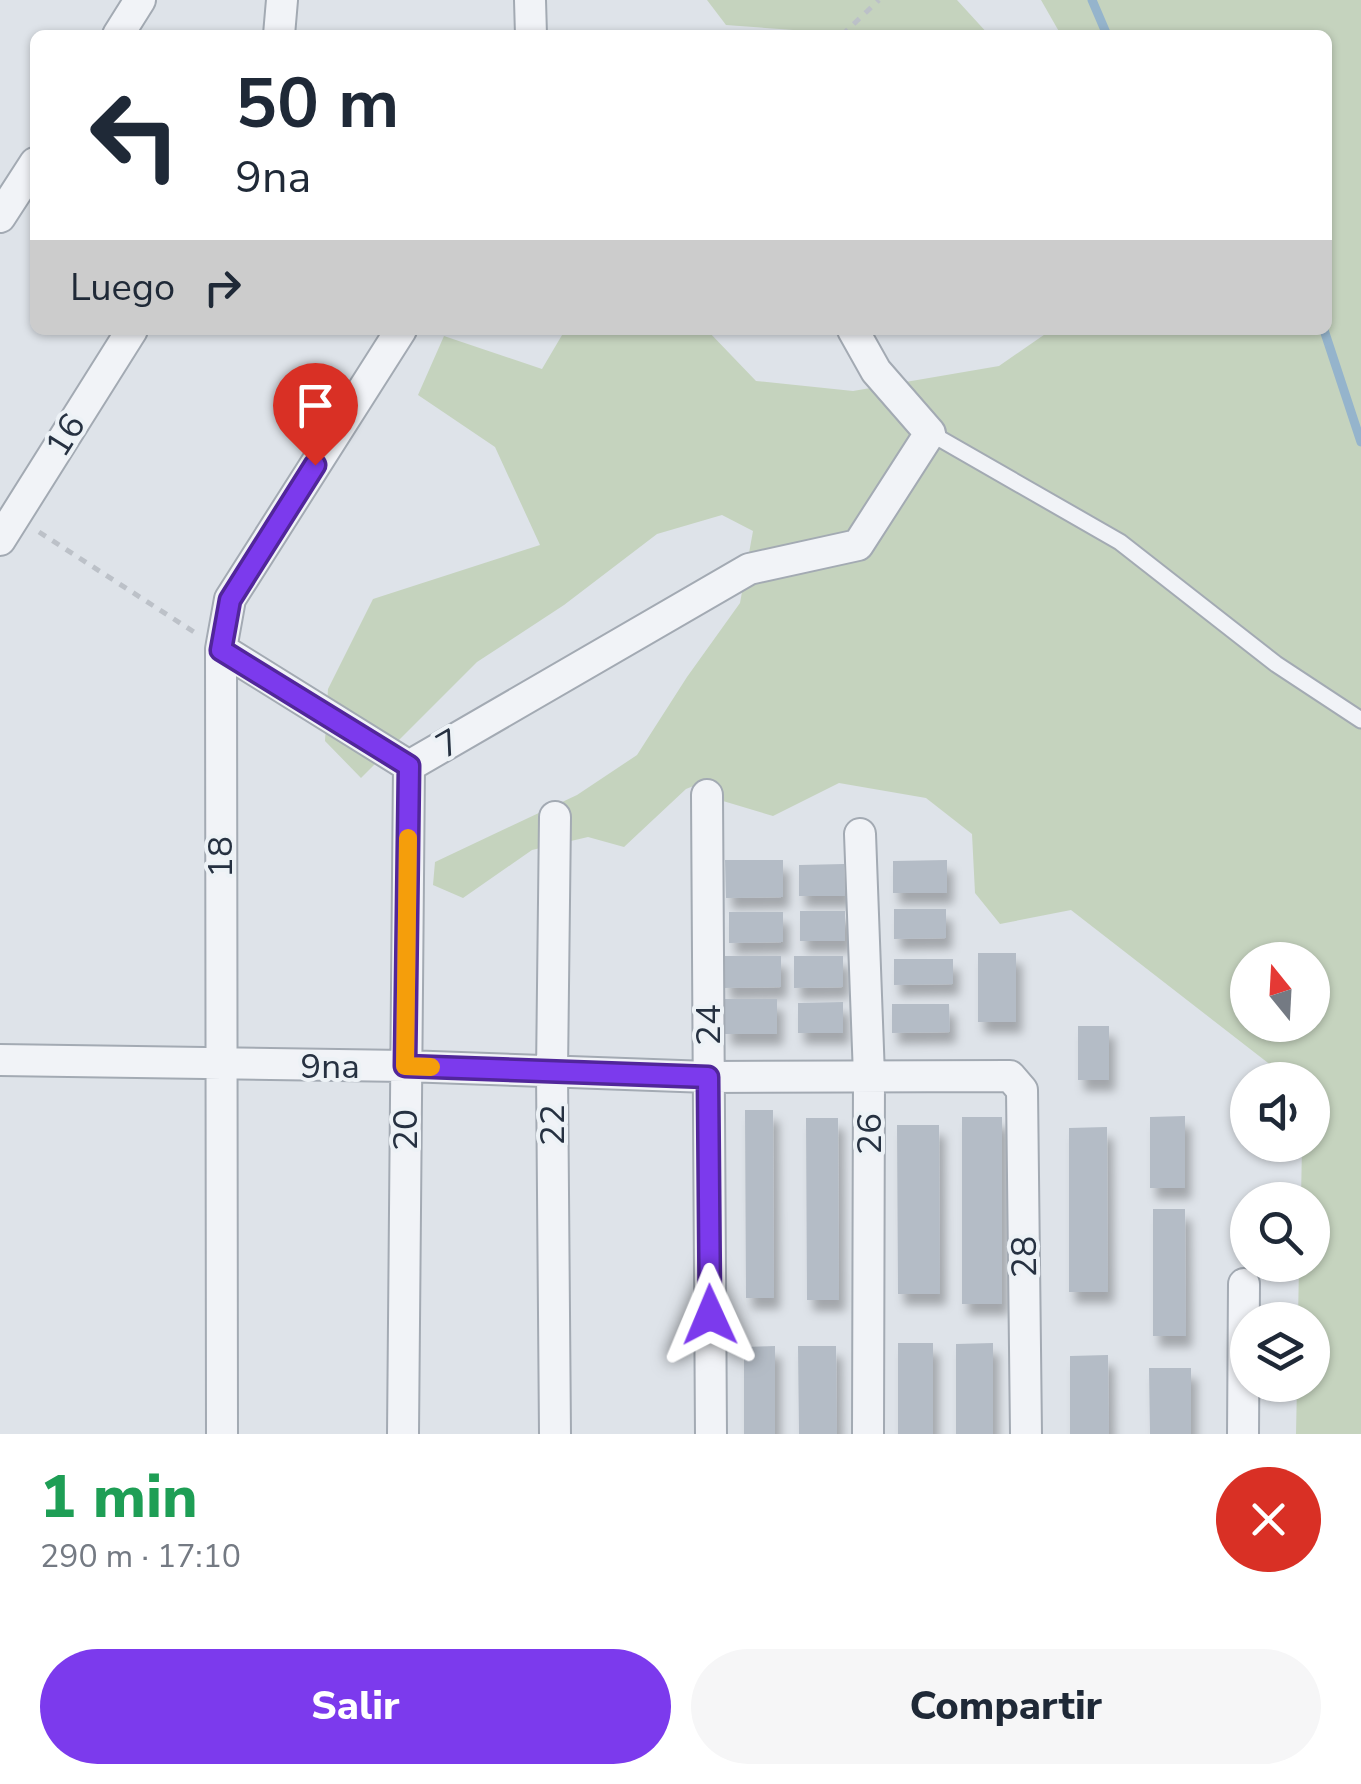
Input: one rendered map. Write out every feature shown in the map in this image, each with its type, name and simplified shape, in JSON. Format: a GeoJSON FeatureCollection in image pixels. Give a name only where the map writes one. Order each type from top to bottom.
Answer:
{"type":"FeatureCollection","features":[{"type":"Feature","properties":{"kind":"street"},"geometry":{"type":"LineString","coordinates":[[121,30],[140,0]]}},
{"type":"Feature","properties":{"kind":"street"},"geometry":{"type":"LineString","coordinates":[[279,30],[282,0]]}},
{"type":"Feature","properties":{"kind":"street"},"geometry":{"type":"LineString","coordinates":[[530,0],[531,30]]}},
{"type":"Feature","properties":{"kind":"street"},"geometry":{"type":"LineString","coordinates":[[0,218],[30,171]]}},
{"type":"Feature","properties":{"kind":"street","name":"16"},"geometry":{"type":"LineString","coordinates":[[5,521],[129,335]]}},
{"type":"Feature","properties":{"kind":"street","name":"18"},"geometry":{"type":"LineString","coordinates":[[222,1434],[221,650],[230,600],[398,335]]}},
{"type":"Feature","properties":{"kind":"street"},"geometry":{"type":"LineString","coordinates":[[856,335],[876,372],[930,433]]}},
{"type":"Feature","properties":{"kind":"street","name":"7"},"geometry":{"type":"LineString","coordinates":[[221,650],[409,766],[750,569],[858,545],[930,433]]}},
{"type":"Feature","properties":{"kind":"street","name":"20"},"geometry":{"type":"LineString","coordinates":[[403,1434],[409,766]]}},
{"type":"Feature","properties":{"kind":"street","name":"24"},"geometry":{"type":"LineString","coordinates":[[707,795],[712,1434]]}},
{"type":"Feature","properties":{"kind":"street","name":"22"},"geometry":{"type":"LineString","coordinates":[[554,1434],[555,817]]}},
{"type":"Feature","properties":{"kind":"street","name":"26"},"geometry":{"type":"LineString","coordinates":[[860,834],[869,1076],[868,1434]]}},
{"type":"Feature","properties":{"kind":"street","name":"9na"},"geometry":{"type":"LineString","coordinates":[[0,1060],[405,1066],[708,1077],[1010,1076],[1017,1082]]}},
{"type":"Feature","properties":{"kind":"street","name":"28"},"geometry":{"type":"LineString","coordinates":[[1017,1082],[1022,1090],[1026,1434]]}},
{"type":"Feature","properties":{"kind":"street"},"geometry":{"type":"LineString","coordinates":[[1243,1434],[1244,1284]]}},
{"type":"Feature","properties":{"kind":"lane"},"geometry":{"type":"LineString","coordinates":[[930,433],[1120,542],[1276,664],[1361,720]]}},
{"type":"Feature","properties":{"kind":"path"},"geometry":{"type":"LineString","coordinates":[[847,30],[879,0]]}},
{"type":"Feature","properties":{"kind":"path"},"geometry":{"type":"LineString","coordinates":[[5,521],[221,650]]}},
{"type":"Feature","properties":{"kind":"green space"},"geometry":{"type":"Polygon","coordinates":[[[707,0],[957,0],[984,30],[794,30],[726,25],[707,0]]]}},
{"type":"Feature","properties":{"kind":"green space"},"geometry":{"type":"Polygon","coordinates":[[[1041,0],[1361,0],[1361,1434],[1296,1434],[1297,1402],[1330,1402],[1330,1302],[1298,1302],[1299,1282],[1330,1282],[1330,1182],[1301,1182],[1302,1162],[1330,1162],[1330,1062],[1267,1062],[1241,1042],[1330,1042],[1330,942],[1230,942],[1230,1033],[1071,910],[1000,924],[975,893],[972,834],[926,798],[839,783],[773,816],[723,801],[711,779],[686,789],[624,847],[588,837],[532,850],[463,898],[433,885],[435,862],[577,795],[637,755],[740,603],[753,531],[722,515],[657,534],[564,605],[477,662],[361,778],[325,741],[328,689],[373,599],[540,545],[495,447],[418,395],[444,336],[542,369],[562,335],[712,335],[756,381],[853,391],[999,366],[1044,335],[1332,335],[1332,30],[1058,30],[1041,0]]]}},
{"type":"Feature","properties":{"kind":"building"},"geometry":{"type":"Polygon","coordinates":[[[725,860],[783,860],[783,897],[726,898],[725,860]]]}},
{"type":"Feature","properties":{"kind":"building"},"geometry":{"type":"Polygon","coordinates":[[[947,860],[947,893],[893,893],[893,861],[947,860]]]}},
{"type":"Feature","properties":{"kind":"building"},"geometry":{"type":"Polygon","coordinates":[[[844,864],[845,896],[799,896],[799,865],[844,864]]]}},
{"type":"Feature","properties":{"kind":"building"},"geometry":{"type":"Polygon","coordinates":[[[894,909],[946,909],[946,938],[894,939],[894,909]]]}},
{"type":"Feature","properties":{"kind":"building"},"geometry":{"type":"Polygon","coordinates":[[[800,911],[845,911],[845,941],[800,941],[800,911]]]}},
{"type":"Feature","properties":{"kind":"building"},"geometry":{"type":"Polygon","coordinates":[[[729,912],[783,912],[783,942],[729,943],[729,912]]]}},
{"type":"Feature","properties":{"kind":"building"},"geometry":{"type":"Polygon","coordinates":[[[978,953],[1016,953],[1016,1022],[978,1022],[978,953]]]}},
{"type":"Feature","properties":{"kind":"building"},"geometry":{"type":"Polygon","coordinates":[[[723,956],[781,956],[781,987],[724,988],[723,956]]]}},
{"type":"Feature","properties":{"kind":"building"},"geometry":{"type":"Polygon","coordinates":[[[794,956],[843,956],[843,987],[794,988],[794,956]]]}},
{"type":"Feature","properties":{"kind":"building"},"geometry":{"type":"Polygon","coordinates":[[[894,959],[953,959],[953,984],[894,985],[894,959]]]}},
{"type":"Feature","properties":{"kind":"building"},"geometry":{"type":"Polygon","coordinates":[[[725,999],[777,999],[777,1034],[725,1034],[725,999]]]}},
{"type":"Feature","properties":{"kind":"building"},"geometry":{"type":"Polygon","coordinates":[[[843,1002],[843,1033],[798,1033],[798,1003],[843,1002]]]}},
{"type":"Feature","properties":{"kind":"building"},"geometry":{"type":"Polygon","coordinates":[[[892,1004],[949,1004],[950,1032],[892,1033],[892,1004]]]}},
{"type":"Feature","properties":{"kind":"building"},"geometry":{"type":"Polygon","coordinates":[[[1078,1026],[1109,1026],[1109,1080],[1078,1080],[1078,1026]]]}},
{"type":"Feature","properties":{"kind":"building"},"geometry":{"type":"Polygon","coordinates":[[[745,1110],[773,1110],[774,1298],[746,1298],[745,1110]]]}},
{"type":"Feature","properties":{"kind":"building"},"geometry":{"type":"Polygon","coordinates":[[[1185,1116],[1185,1188],[1150,1188],[1150,1117],[1185,1116]]]}},
{"type":"Feature","properties":{"kind":"building"},"geometry":{"type":"Polygon","coordinates":[[[962,1117],[1002,1117],[1002,1304],[962,1304],[962,1117]]]}},
{"type":"Feature","properties":{"kind":"building"},"geometry":{"type":"Polygon","coordinates":[[[806,1118],[838,1118],[839,1300],[807,1300],[806,1118]]]}},
{"type":"Feature","properties":{"kind":"building"},"geometry":{"type":"Polygon","coordinates":[[[897,1125],[939,1125],[940,1294],[898,1294],[897,1125]]]}},
{"type":"Feature","properties":{"kind":"building"},"geometry":{"type":"Polygon","coordinates":[[[1107,1127],[1108,1292],[1069,1292],[1069,1128],[1107,1127]]]}},
{"type":"Feature","properties":{"kind":"building"},"geometry":{"type":"Polygon","coordinates":[[[1153,1209],[1185,1209],[1186,1336],[1153,1336],[1153,1209]]]}},
{"type":"Feature","properties":{"kind":"building"},"geometry":{"type":"Polygon","coordinates":[[[898,1343],[933,1343],[933,1434],[898,1434],[898,1343]]]}},
{"type":"Feature","properties":{"kind":"building"},"geometry":{"type":"Polygon","coordinates":[[[993,1343],[993,1434],[956,1434],[956,1344],[993,1343]]]}},
{"type":"Feature","properties":{"kind":"building"},"geometry":{"type":"Polygon","coordinates":[[[775,1346],[775,1434],[744,1434],[744,1347],[775,1346]]]}},
{"type":"Feature","properties":{"kind":"building"},"geometry":{"type":"Polygon","coordinates":[[[798,1346],[836,1346],[837,1434],[799,1434],[798,1346]]]}},
{"type":"Feature","properties":{"kind":"building"},"geometry":{"type":"Polygon","coordinates":[[[1108,1355],[1109,1434],[1070,1434],[1070,1356],[1108,1355]]]}},
{"type":"Feature","properties":{"kind":"building"},"geometry":{"type":"Polygon","coordinates":[[[1149,1368],[1191,1368],[1191,1434],[1150,1434],[1149,1368]]]}},
{"type":"Feature","properties":{"kind":"waterway"},"geometry":{"type":"LineString","coordinates":[[1092,0],[1105,30]]}},
{"type":"Feature","properties":{"kind":"waterway"},"geometry":{"type":"LineString","coordinates":[[1326,335],[1361,442]]}},
{"type":"Feature","properties":{"kind":"slow traffic"},"geometry":{"type":"LineString","coordinates":[[408,838],[405,1066],[431,1067]]}},
{"type":"Feature","properties":{"kind":"route"},"geometry":{"type":"LineString","coordinates":[[315,465],[230,600],[221,650],[409,766],[405,1066],[708,1077],[710,1315]]}}]}
